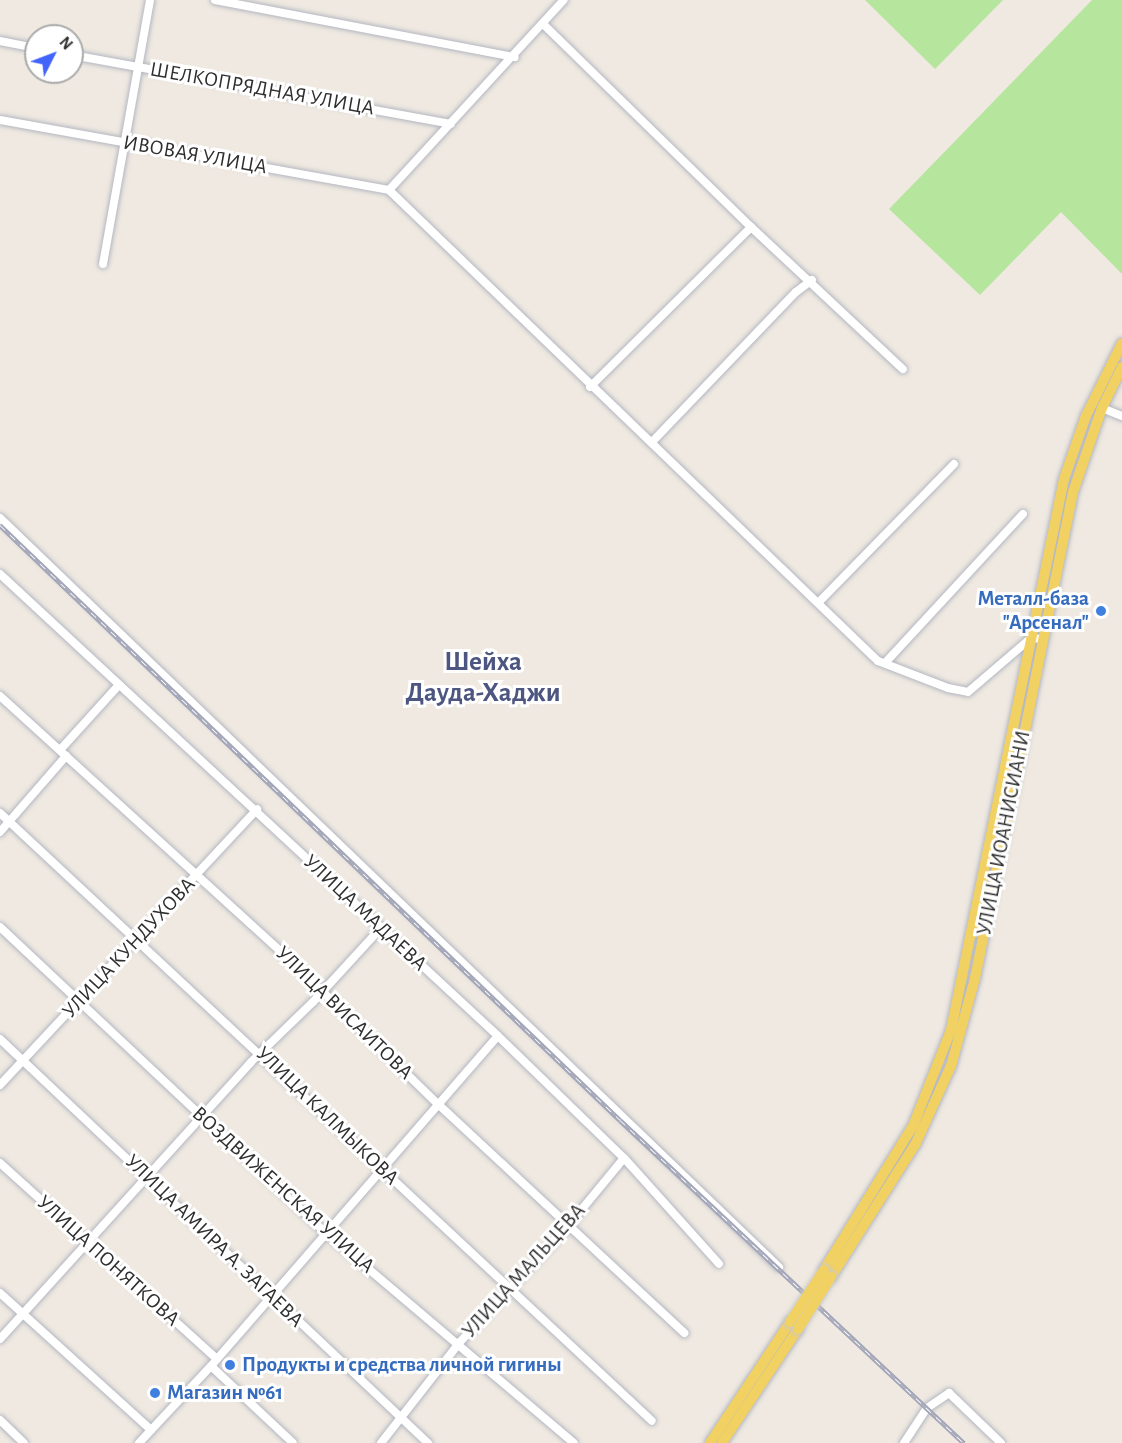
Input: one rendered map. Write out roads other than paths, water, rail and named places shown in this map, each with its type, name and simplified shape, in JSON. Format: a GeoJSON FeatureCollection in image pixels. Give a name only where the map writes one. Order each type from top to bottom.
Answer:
{"type":"FeatureCollection","features":[{"type":"Feature","properties":{"kind":"main road"},"geometry":{"type":"LineString","coordinates":[[1036,639],[1064,479],[1086,416],[1122,343]]}},
{"type":"Feature","properties":{"kind":"main road"},"geometry":{"type":"LineString","coordinates":[[722,1443],[828,1274],[913,1126],[930,1091],[951,1030],[1036,639],[1073,492],[1102,408],[1122,367]]}},
{"type":"Feature","properties":{"kind":"main road"},"geometry":{"type":"LineString","coordinates":[[710,1443],[794,1326]]}},
{"type":"Feature","properties":{"kind":"street"},"geometry":{"type":"LineString","coordinates":[[103,264],[150,0]]}},
{"type":"Feature","properties":{"kind":"street"},"geometry":{"type":"LineString","coordinates":[[215,0],[515,57]]}},
{"type":"Feature","properties":{"kind":"street"},"geometry":{"type":"LineString","coordinates":[[564,0],[515,57],[389,190],[590,387],[652,442],[885,663],[948,688],[968,692],[1036,639]]}},
{"type":"Feature","properties":{"kind":"street"},"geometry":{"type":"LineString","coordinates":[[543,24],[751,227],[812,280],[903,369]]}},
{"type":"Feature","properties":{"kind":"street"},"geometry":{"type":"LineString","coordinates":[[0,41],[24,46]]}},
{"type":"Feature","properties":{"kind":"street","name":"ШЕЛКОПРЯДНАЯ УЛИЦА"},"geometry":{"type":"LineString","coordinates":[[84,57],[451,124]]}},
{"type":"Feature","properties":{"kind":"street","name":"ИВОВАЯ УЛИЦА"},"geometry":{"type":"LineString","coordinates":[[0,120],[389,190]]}},
{"type":"Feature","properties":{"kind":"street"},"geometry":{"type":"LineString","coordinates":[[590,387],[751,227]]}},
{"type":"Feature","properties":{"kind":"street"},"geometry":{"type":"LineString","coordinates":[[652,442],[796,292],[812,280]]}},
{"type":"Feature","properties":{"kind":"street"},"geometry":{"type":"LineString","coordinates":[[1102,408],[1122,416]]}},
{"type":"Feature","properties":{"kind":"street"},"geometry":{"type":"LineString","coordinates":[[819,602],[954,464]]}},
{"type":"Feature","properties":{"kind":"street"},"geometry":{"type":"LineString","coordinates":[[885,663],[1023,514]]}},
{"type":"Feature","properties":{"kind":"street"},"geometry":{"type":"LineString","coordinates":[[0,518],[779,1267]]}},
{"type":"Feature","properties":{"kind":"street","name":"УЛИЦА МАДАЕВА"},"geometry":{"type":"LineString","coordinates":[[0,574],[257,809],[380,929],[498,1036],[624,1158],[719,1264]]}},
{"type":"Feature","properties":{"kind":"street"},"geometry":{"type":"LineString","coordinates":[[0,832],[119,685]]}},
{"type":"Feature","properties":{"kind":"street","name":"УЛИЦА ВИСАИТОВА"},"geometry":{"type":"LineString","coordinates":[[0,696],[322,992],[439,1105],[684,1333]]}},
{"type":"Feature","properties":{"kind":"street","name":"УЛИЦА КУНДУХОВА"},"geometry":{"type":"LineString","coordinates":[[0,1084],[257,809]]}},
{"type":"Feature","properties":{"kind":"street","name":"УЛИЦА КАЛМЫКОВА"},"geometry":{"type":"LineString","coordinates":[[0,813],[262,1053],[509,1289],[652,1421]]}},
{"type":"Feature","properties":{"kind":"street","name":"ВОЗДВИЖЕНСКАЯ УЛИЦА"},"geometry":{"type":"LineString","coordinates":[[0,927],[325,1232],[459,1343],[574,1443]]}},
{"type":"Feature","properties":{"kind":"street"},"geometry":{"type":"LineString","coordinates":[[0,1338],[201,1118],[380,929]]}},
{"type":"Feature","properties":{"kind":"street"},"geometry":{"type":"LineString","coordinates":[[139,1443],[214,1362],[498,1036]]}},
{"type":"Feature","properties":{"kind":"street","name":"УЛИЦА АМИРА А. ЗАГАЕВА"},"geometry":{"type":"LineString","coordinates":[[0,1039],[148,1177],[270,1297],[428,1443]]}},
{"type":"Feature","properties":{"kind":"street","name":"УЛИЦА МАЛЬЦЕВА"},"geometry":{"type":"LineString","coordinates":[[381,1443],[459,1343],[568,1226],[624,1158]]}},
{"type":"Feature","properties":{"kind":"street","name":"УЛИЦА ПОНЯТКОВА"},"geometry":{"type":"LineString","coordinates":[[0,1163],[214,1362],[293,1443]]}},
{"type":"Feature","properties":{"kind":"street"},"geometry":{"type":"LineString","coordinates":[[0,1293],[151,1430]]}},
{"type":"Feature","properties":{"kind":"street"},"geometry":{"type":"LineString","coordinates":[[904,1443],[927,1408],[949,1393],[1001,1443]]}},
{"type":"Feature","properties":{"kind":"street"},"geometry":{"type":"LineString","coordinates":[[0,1420],[24,1443]]}},
{"type":"Feature","properties":{"kind":"railway"},"geometry":{"type":"LineString","coordinates":[[0,525],[620,1120],[964,1443]]}},
{"type":"Feature","properties":{"kind":"place","name":"Металл-база \"Арсенал\""},"geometry":{"type":"Point","coordinates":[1101,611]}},
{"type":"Feature","properties":{"kind":"place","name":"Продукты и средства личной гигины"},"geometry":{"type":"Point","coordinates":[230,1365]}},
{"type":"Feature","properties":{"kind":"place","name":"Магазин №61"},"geometry":{"type":"Point","coordinates":[155,1393]}},
{"type":"Feature","properties":{"kind":"district","name":"Шейха Дауда-Хаджи"},"geometry":{"type":"Point","coordinates":[483,676]}}]}
